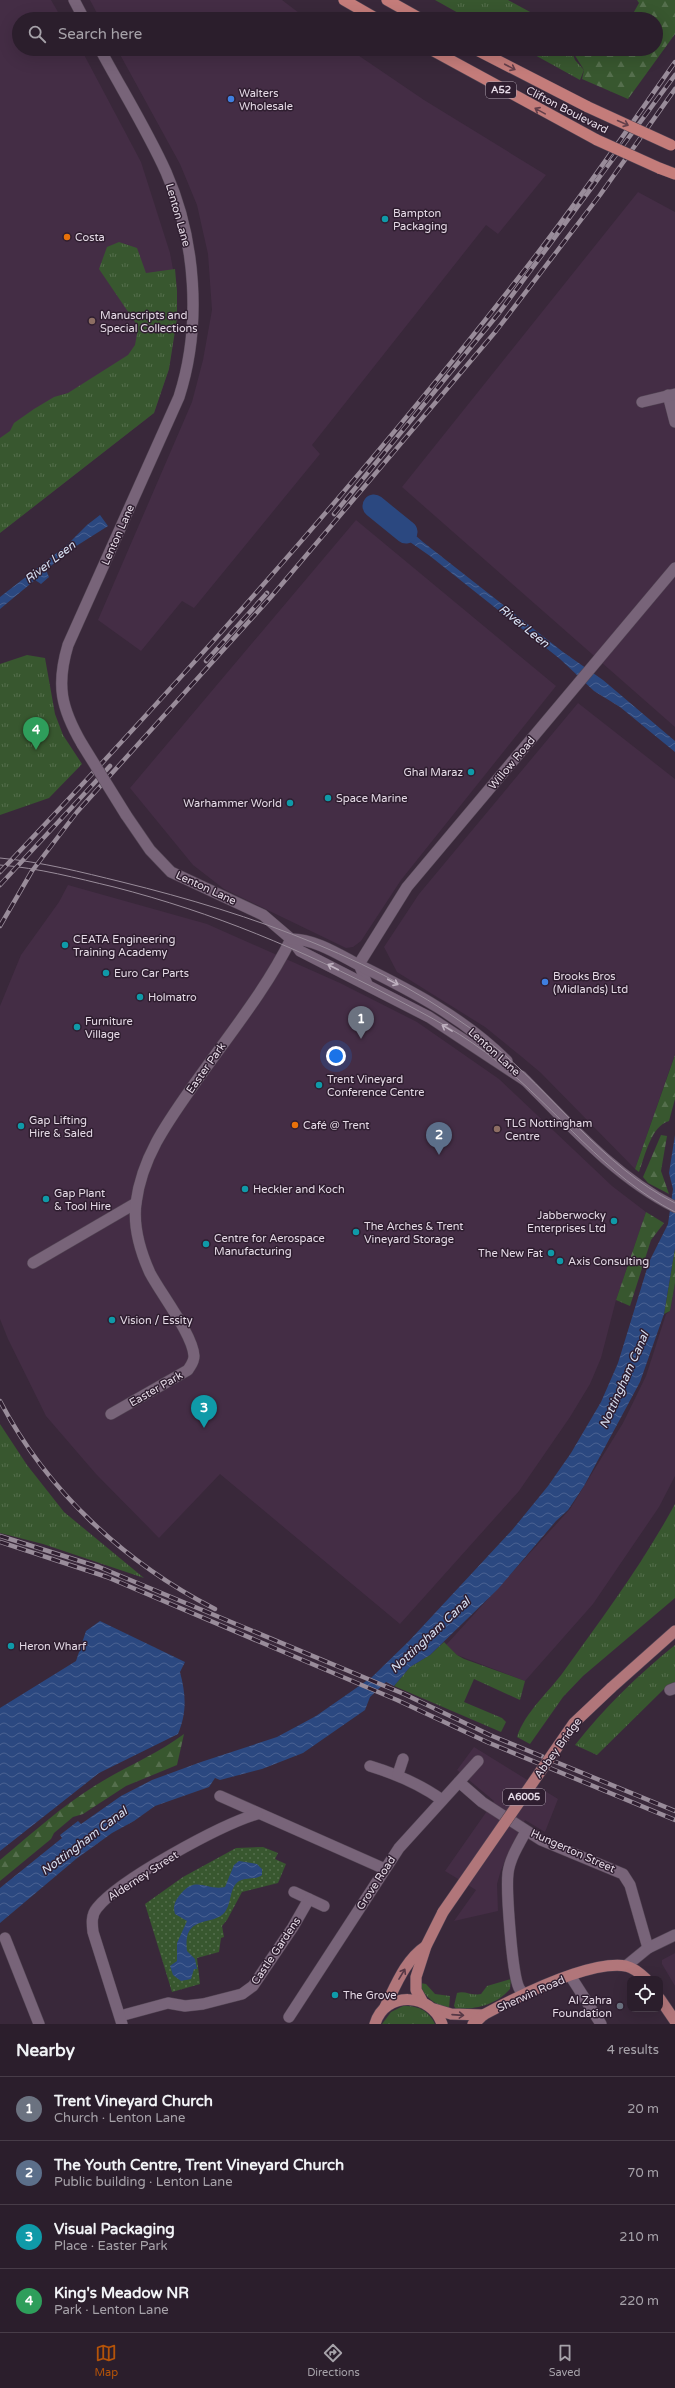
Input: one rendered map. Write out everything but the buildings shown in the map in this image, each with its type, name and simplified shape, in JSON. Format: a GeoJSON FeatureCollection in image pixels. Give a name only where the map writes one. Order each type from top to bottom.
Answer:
{"type":"FeatureCollection","features":[{"type":"Feature","properties":{"kind":"highway"},"geometry":{"type":"LineString","coordinates":[[344,0],[365,12]]}},
{"type":"Feature","properties":{"kind":"highway"},"geometry":{"type":"LineString","coordinates":[[387,0],[408,12]]}},
{"type":"Feature","properties":{"kind":"highway","name":"Clifton Boulevard"},"geometry":{"type":"LineString","coordinates":[[443,56],[574,129],[675,174]]}},
{"type":"Feature","properties":{"kind":"highway","name":"Clifton Boulevard"},"geometry":{"type":"LineString","coordinates":[[489,56],[588,107],[673,146]]}},
{"type":"Feature","properties":{"kind":"main road","name":"Abbey Bridge"},"geometry":{"type":"LineString","coordinates":[[422,2001],[415,1984],[426,1946],[443,1912],[574,1723],[610,1688],[675,1631]]}},
{"type":"Feature","properties":{"kind":"main road","name":"Abbey Bridge"},"geometry":{"type":"LineString","coordinates":[[374,2022],[385,2007],[401,1974],[417,1952],[426,1946]]}},
{"type":"Feature","properties":{"kind":"main road","name":"Sherwin Road"},"geometry":{"type":"LineString","coordinates":[[473,2024],[483,2020],[525,1995],[571,1976],[605,1966],[626,1966]]}},
{"type":"Feature","properties":{"kind":"main road"},"geometry":{"type":"LineString","coordinates":[[626,1966],[636,1970],[643,1976]]}},
{"type":"Feature","properties":{"kind":"main road"},"geometry":{"type":"LineString","coordinates":[[385,2007],[403,1999],[422,2001],[434,2009],[442,2024]]}},
{"type":"Feature","properties":{"kind":"main road"},"geometry":{"type":"LineString","coordinates":[[663,2003],[675,2021]]}},
{"type":"Feature","properties":{"kind":"main road","name":"Sherwin Road"},"geometry":{"type":"LineString","coordinates":[[434,2009],[483,2020]]}},
{"type":"Feature","properties":{"kind":"street"},"geometry":{"type":"LineString","coordinates":[[74,0],[80,12]]}},
{"type":"Feature","properties":{"kind":"street","name":"Lenton Lane"},"geometry":{"type":"LineString","coordinates":[[104,56],[166,172],[176,199],[189,250],[193,300],[189,363],[179,397],[68,645],[61,669],[60,689],[73,726],[82,744],[126,815],[150,850],[171,872],[263,915],[291,940],[300,951],[367,984],[456,1033],[526,1080]]}},
{"type":"Feature","properties":{"kind":"street"},"geometry":{"type":"LineString","coordinates":[[642,402],[672,394],[675,422]]}},
{"type":"Feature","properties":{"kind":"street","name":"Willow Road"},"geometry":{"type":"LineString","coordinates":[[359,964],[407,887],[675,568]]}},
{"type":"Feature","properties":{"kind":"street","name":"Lenton Lane"},"geometry":{"type":"LineString","coordinates":[[291,940],[301,940],[321,946],[359,964],[428,1001],[459,1021],[484,1040],[614,1167],[657,1198],[675,1207]]}},
{"type":"Feature","properties":{"kind":"street","name":"Easter Park"},"geometry":{"type":"LineString","coordinates":[[112,1414],[188,1370],[193,1361],[194,1355],[188,1338],[151,1274],[145,1260],[138,1232],[136,1203],[148,1159],[159,1134],[270,976],[291,940]]}},
{"type":"Feature","properties":{"kind":"street"},"geometry":{"type":"LineString","coordinates":[[359,964],[367,984]]}},
{"type":"Feature","properties":{"kind":"street"},"geometry":{"type":"LineString","coordinates":[[33,1263],[136,1203]]}},
{"type":"Feature","properties":{"kind":"street"},"geometry":{"type":"LineString","coordinates":[[398,1774],[403,1760]]}},
{"type":"Feature","properties":{"kind":"street","name":"Grove Road"},"geometry":{"type":"LineString","coordinates":[[289,2017],[399,1848],[478,1761]]}},
{"type":"Feature","properties":{"kind":"street"},"geometry":{"type":"LineString","coordinates":[[370,1766],[398,1774],[431,1792],[442,1800]]}},
{"type":"Feature","properties":{"kind":"street","name":"Hungerton Street"},"geometry":{"type":"LineString","coordinates":[[458,1782],[482,1802],[541,1840],[624,1874],[630,1885],[648,1948]]}},
{"type":"Feature","properties":{"kind":"street"},"geometry":{"type":"LineString","coordinates":[[220,1796],[385,1869]]}},
{"type":"Feature","properties":{"kind":"street","name":"Alderney Street"},"geometry":{"type":"LineString","coordinates":[[121,2020],[93,1932],[93,1916],[96,1909],[116,1892],[162,1861],[232,1823],[258,1814]]}},
{"type":"Feature","properties":{"kind":"street"},"geometry":{"type":"LineString","coordinates":[[525,1995],[519,1989],[515,1972],[508,1898],[508,1872],[513,1856],[526,1831]]}},
{"type":"Feature","properties":{"kind":"street"},"geometry":{"type":"LineString","coordinates":[[294,1892],[324,1906]]}},
{"type":"Feature","properties":{"kind":"street","name":"Castle Gardens"},"geometry":{"type":"LineString","coordinates":[[121,2020],[168,2003],[196,2006],[231,1998],[248,1991],[253,1986],[293,1927],[309,1899]]}},
{"type":"Feature","properties":{"kind":"street"},"geometry":{"type":"LineString","coordinates":[[626,1966],[648,1948],[675,1935]]}},
{"type":"Feature","properties":{"kind":"street"},"geometry":{"type":"LineString","coordinates":[[6,1938],[39,2024]]}},
{"type":"Feature","properties":{"kind":"street"},"geometry":{"type":"LineString","coordinates":[[571,1976],[601,2024]]}},
{"type":"Feature","properties":{"kind":"shaded area"},"geometry":{"type":"Polygon","coordinates":[[[0,0],[51,0],[58,12],[12,12],[12,56],[85,56],[141,162],[170,253],[177,291],[177,318],[169,369],[154,413],[0,533],[0,0]]]}},
{"type":"Feature","properties":{"kind":"shaded area"},"geometry":{"type":"Polygon","coordinates":[[[90,0],[282,0],[298,12],[96,12],[90,0]]]}},
{"type":"Feature","properties":{"kind":"shaded area"},"geometry":{"type":"Polygon","coordinates":[[[121,56],[359,56],[424,100],[546,175],[498,234],[486,225],[312,445],[320,454],[194,608],[182,601],[141,651],[98,620],[192,402],[203,360],[212,310],[208,254],[197,205],[180,164],[121,56]]]}},
{"type":"Feature","properties":{"kind":"shaded area"},"geometry":{"type":"Polygon","coordinates":[[[638,192],[675,212],[675,727],[402,487],[638,192]]]}},
{"type":"Feature","properties":{"kind":"shaded area"},"geometry":{"type":"Polygon","coordinates":[[[356,520],[556,686],[401,880],[361,941],[353,947],[346,948],[224,889],[193,865],[130,788],[356,520]]]}},
{"type":"Feature","properties":{"kind":"shaded area","name":"Brooks Bros (Midlands) Ltd"},"geometry":{"type":"Polygon","coordinates":[[[578,703],[675,779],[675,1054],[635,1169],[541,1073],[522,1057],[485,1027],[397,972],[384,947],[419,894],[578,703]]]}},
{"type":"Feature","properties":{"kind":"shaded area"},"geometry":{"type":"Polygon","coordinates":[[[68,885],[207,924],[340,983],[417,1022],[499,1079],[612,1186],[646,1212],[616,1300],[601,1358],[590,1384],[570,1417],[519,1491],[400,1624],[220,1474],[159,1538],[96,1474],[46,1416],[8,1339],[0,1319],[0,1006],[21,955],[59,902],[68,885]]]}},
{"type":"Feature","properties":{"kind":"shaded area"},"geometry":{"type":"Polygon","coordinates":[[[675,1283],[675,1476],[659,1507],[593,1604],[525,1681],[457,1655],[446,1645],[570,1509],[623,1423],[646,1376],[666,1314],[670,1311],[675,1283]]]}},
{"type":"Feature","properties":{"kind":"shaded area"},"geometry":{"type":"Polygon","coordinates":[[[474,1747],[558,1799],[545,1832],[525,1820],[501,1870],[497,1884],[498,1911],[454,1921],[476,1890],[445,1871],[494,1801],[457,1770],[474,1747]]]}},
{"type":"Feature","properties":{"kind":"shaded area"},"geometry":{"type":"Polygon","coordinates":[[[675,1953],[675,1986],[662,1964],[662,1960],[675,1953]]]}},
{"type":"Feature","properties":{"kind":"green space"},"geometry":{"type":"Polygon","coordinates":[[[435,0],[508,0],[530,12],[456,12],[435,0]]]}},
{"type":"Feature","properties":{"kind":"green space"},"geometry":{"type":"Polygon","coordinates":[[[637,0],[675,0],[675,34],[663,51],[663,12],[634,12],[639,3],[637,0]]]}},
{"type":"Feature","properties":{"kind":"green space"},"geometry":{"type":"Polygon","coordinates":[[[537,56],[574,56],[575,60],[584,70],[580,80],[537,56]]]}},
{"type":"Feature","properties":{"kind":"green space"},"geometry":{"type":"Polygon","coordinates":[[[575,56],[659,56],[628,99],[582,79],[584,70],[575,56]]]}},
{"type":"Feature","properties":{"kind":"green space"},"geometry":{"type":"Polygon","coordinates":[[[119,242],[137,248],[146,273],[175,269],[177,318],[169,369],[154,413],[0,533],[0,438],[10,431],[14,423],[34,409],[54,397],[68,393],[128,355],[135,345],[137,334],[135,322],[99,269],[107,247],[119,242]]]}},
{"type":"Feature","properties":{"kind":"green space"},"geometry":{"type":"Polygon","coordinates":[[[27,655],[45,658],[55,714],[63,735],[82,764],[49,798],[0,815],[0,664],[27,655]]]}},
{"type":"Feature","properties":{"kind":"green space"},"geometry":{"type":"Polygon","coordinates":[[[675,1055],[675,1099],[669,1121],[663,1124],[653,1135],[646,1150],[639,1172],[635,1169],[675,1055]]]}},
{"type":"Feature","properties":{"kind":"green space"},"geometry":{"type":"Polygon","coordinates":[[[661,1135],[667,1136],[661,1171],[669,1194],[648,1183],[643,1177],[661,1135]]]}},
{"type":"Feature","properties":{"kind":"green space"},"geometry":{"type":"Polygon","coordinates":[[[646,1212],[664,1223],[651,1240],[630,1306],[616,1300],[646,1212]]]}},
{"type":"Feature","properties":{"kind":"green space"},"geometry":{"type":"Polygon","coordinates":[[[675,1248],[675,1283],[670,1311],[664,1314],[675,1248]]]}},
{"type":"Feature","properties":{"kind":"green space"},"geometry":{"type":"Polygon","coordinates":[[[0,1424],[27,1465],[64,1512],[144,1578],[43,1544],[0,1533],[0,1424]]]}},
{"type":"Feature","properties":{"kind":"green space"},"geometry":{"type":"Polygon","coordinates":[[[675,1504],[675,1598],[583,1676],[563,1697],[530,1744],[517,1737],[531,1711],[564,1671],[622,1589],[650,1547],[675,1504]]]}},
{"type":"Feature","properties":{"kind":"green space"},"geometry":{"type":"Polygon","coordinates":[[[444,1642],[457,1655],[464,1659],[525,1681],[520,1700],[474,1679],[464,1702],[502,1718],[506,1722],[501,1732],[394,1686],[410,1667],[430,1655],[444,1642]]]}},
{"type":"Feature","properties":{"kind":"green space"},"geometry":{"type":"Polygon","coordinates":[[[675,1645],[675,1683],[664,1689],[597,1755],[575,1745],[622,1692],[675,1645]]]}},
{"type":"Feature","properties":{"kind":"green space"},"geometry":{"type":"Polygon","coordinates":[[[184,1734],[177,1765],[126,1786],[83,1814],[73,1817],[54,1833],[51,1839],[0,1881],[0,1860],[47,1821],[96,1785],[163,1748],[184,1734]]]}},
{"type":"Feature","properties":{"kind":"green space"},"geometry":{"type":"Polygon","coordinates":[[[263,1847],[278,1853],[275,1859],[286,1864],[278,1883],[242,1892],[227,1920],[222,1926],[224,1937],[221,1938],[219,1952],[197,1958],[200,1984],[172,1992],[145,1904],[183,1877],[236,1848],[263,1847]]]}},
{"type":"Feature","properties":{"kind":"green space"},"geometry":{"type":"Polygon","coordinates":[[[511,1979],[510,1989],[499,1999],[479,2007],[456,2009],[454,2006],[457,1993],[462,1992],[481,1994],[487,1986],[511,1979]]]}},
{"type":"Feature","properties":{"kind":"green space"},"geometry":{"type":"Polygon","coordinates":[[[420,1983],[426,1984],[435,1994],[450,1996],[449,2009],[431,2000],[424,1992],[420,1983]]]}},
{"type":"Feature","properties":{"kind":"green space"},"geometry":{"type":"Polygon","coordinates":[[[403,2006],[418,2008],[426,2012],[433,2019],[435,2024],[382,2024],[391,2012],[403,2006]]]}},
{"type":"Feature","properties":{"kind":"water"},"geometry":{"type":"Polygon","coordinates":[[[385,509],[423,542],[563,652],[603,680],[675,741],[675,752],[620,707],[594,691],[560,659],[430,556],[377,519],[385,509]]]}},
{"type":"Feature","properties":{"kind":"water"},"geometry":{"type":"Polygon","coordinates":[[[100,515],[108,526],[70,550],[46,570],[49,577],[41,584],[35,580],[0,609],[0,597],[67,545],[87,525],[100,515]]]}},
{"type":"Feature","properties":{"kind":"water","name":"Nottingham Canal"},"geometry":{"type":"Polygon","coordinates":[[[675,1135],[675,1248],[664,1314],[640,1382],[584,1486],[568,1510],[556,1521],[498,1589],[430,1655],[410,1667],[394,1686],[386,1682],[370,1697],[365,1710],[303,1753],[262,1769],[220,1780],[215,1778],[209,1787],[155,1806],[134,1821],[112,1833],[76,1859],[0,1923],[0,1888],[62,1838],[60,1835],[78,1821],[81,1824],[121,1796],[152,1780],[277,1737],[316,1716],[372,1677],[409,1641],[513,1529],[548,1486],[571,1453],[601,1402],[618,1363],[649,1262],[668,1224],[673,1189],[669,1173],[675,1135]]]}},
{"type":"Feature","properties":{"kind":"water"},"geometry":{"type":"Polygon","coordinates":[[[100,1621],[185,1662],[180,1672],[185,1703],[183,1718],[178,1734],[99,1773],[0,1851],[0,1708],[76,1661],[86,1631],[100,1621]]]}},
{"type":"Feature","properties":{"kind":"water"},"geometry":{"type":"Polygon","coordinates":[[[239,1861],[257,1864],[262,1869],[262,1875],[260,1877],[239,1881],[232,1892],[225,1912],[214,1919],[194,1926],[189,1931],[187,1951],[195,1959],[197,1969],[194,1969],[191,1979],[181,1981],[173,1975],[170,1966],[177,1961],[177,1943],[187,1921],[175,1914],[174,1905],[179,1896],[190,1886],[201,1885],[218,1888],[225,1887],[234,1865],[239,1861]]]}},
{"type":"Feature","properties":{"kind":"waterway","name":"River Leen"},"geometry":{"type":"LineString","coordinates":[[374,506],[406,532]]}},
{"type":"Feature","properties":{"kind":"tram line"},"geometry":{"type":"LineString","coordinates":[[0,858],[31,862],[122,882],[219,909],[268,925],[315,943],[361,964],[406,987],[449,1014],[490,1043],[536,1084],[579,1128],[624,1169],[648,1188],[675,1203]]}},
{"type":"Feature","properties":{"kind":"tram line"},"geometry":{"type":"LineString","coordinates":[[0,865],[29,868],[72,877],[114,887],[187,908],[256,934],[324,963],[420,1011],[473,1043],[498,1062],[520,1081],[583,1142],[626,1180],[675,1212]]}},
{"type":"Feature","properties":{"kind":"railway"},"geometry":{"type":"LineString","coordinates":[[0,872],[200,656],[393,434],[537,254],[597,173],[675,62]]}},
{"type":"Feature","properties":{"kind":"railway"},"geometry":{"type":"LineString","coordinates":[[334,514],[499,313],[675,75]]}},
{"type":"Feature","properties":{"kind":"railway"},"geometry":{"type":"LineString","coordinates":[[0,926],[32,871],[77,812],[271,597],[496,331],[600,195],[675,89]]}},
{"type":"Feature","properties":{"kind":"railway"},"geometry":{"type":"LineString","coordinates":[[206,661],[267,593]]}},
{"type":"Feature","properties":{"kind":"railway"},"geometry":{"type":"LineString","coordinates":[[0,885],[110,766]]}},
{"type":"Feature","properties":{"kind":"railway"},"geometry":{"type":"LineString","coordinates":[[0,1401],[19,1434],[41,1465],[91,1522],[150,1570],[182,1591],[215,1609]]}},
{"type":"Feature","properties":{"kind":"railway"},"geometry":{"type":"LineString","coordinates":[[0,1536],[99,1567],[404,1694],[490,1735],[675,1811]]}},
{"type":"Feature","properties":{"kind":"railway"},"geometry":{"type":"LineString","coordinates":[[0,1542],[107,1577],[397,1700],[487,1742],[675,1820]]}},
{"type":"Feature","properties":{"kind":"place","name":"Walters Wholesale"},"geometry":{"type":"Point","coordinates":[231,99]}},
{"type":"Feature","properties":{"kind":"place","name":"Bampton Packaging"},"geometry":{"type":"Point","coordinates":[385,219]}},
{"type":"Feature","properties":{"kind":"place","name":"Costa"},"geometry":{"type":"Point","coordinates":[67,237]}},
{"type":"Feature","properties":{"kind":"place","name":"Manuscripts and Special Collections"},"geometry":{"type":"Point","coordinates":[92,321]}},
{"type":"Feature","properties":{"kind":"place","name":"King's Meadow NR"},"geometry":{"type":"Point","coordinates":[36,750]}},
{"type":"Feature","properties":{"kind":"place","name":"Ghal Maraz"},"geometry":{"type":"Point","coordinates":[471,772]}},
{"type":"Feature","properties":{"kind":"place","name":"Space Marine"},"geometry":{"type":"Point","coordinates":[328,798]}},
{"type":"Feature","properties":{"kind":"place","name":"Warhammer World"},"geometry":{"type":"Point","coordinates":[290,803]}},
{"type":"Feature","properties":{"kind":"place","name":"CEATA Engineering Training Academy"},"geometry":{"type":"Point","coordinates":[65,945]}},
{"type":"Feature","properties":{"kind":"place","name":"Euro Car Parts"},"geometry":{"type":"Point","coordinates":[106,973]}},
{"type":"Feature","properties":{"kind":"place","name":"Brooks Bros (Midlands) Ltd"},"geometry":{"type":"Point","coordinates":[545,982]}},
{"type":"Feature","properties":{"kind":"place","name":"Holmatro"},"geometry":{"type":"Point","coordinates":[140,997]}},
{"type":"Feature","properties":{"kind":"place","name":"Furniture Village"},"geometry":{"type":"Point","coordinates":[77,1027]}},
{"type":"Feature","properties":{"kind":"place","name":"Trent Vineyard Church"},"geometry":{"type":"Point","coordinates":[361,1039]}},
{"type":"Feature","properties":{"kind":"place","name":"Trent Vineyard Conference Centre"},"geometry":{"type":"Point","coordinates":[319,1085]}},
{"type":"Feature","properties":{"kind":"place","name":"Café @ Trent"},"geometry":{"type":"Point","coordinates":[295,1125]}},
{"type":"Feature","properties":{"kind":"place","name":"Gap Lifting Hire & Saled"},"geometry":{"type":"Point","coordinates":[21,1126]}},
{"type":"Feature","properties":{"kind":"place","name":"TLG Nottingham Centre"},"geometry":{"type":"Point","coordinates":[497,1129]}},
{"type":"Feature","properties":{"kind":"place","name":"The Youth Centre, Trent Vineyard Church"},"geometry":{"type":"Point","coordinates":[439,1155]}},
{"type":"Feature","properties":{"kind":"place","name":"Heckler and Koch"},"geometry":{"type":"Point","coordinates":[245,1189]}},
{"type":"Feature","properties":{"kind":"place","name":"Gap Plant & Tool Hire"},"geometry":{"type":"Point","coordinates":[46,1199]}},
{"type":"Feature","properties":{"kind":"place","name":"Jabberwocky Enterprises Ltd"},"geometry":{"type":"Point","coordinates":[614,1221]}},
{"type":"Feature","properties":{"kind":"place","name":"The Arches & Trent Vineyard Storage"},"geometry":{"type":"Point","coordinates":[356,1232]}},
{"type":"Feature","properties":{"kind":"place","name":"Centre for Aerospace Manufacturing"},"geometry":{"type":"Point","coordinates":[206,1244]}},
{"type":"Feature","properties":{"kind":"place","name":"The New Fat"},"geometry":{"type":"Point","coordinates":[551,1253]}},
{"type":"Feature","properties":{"kind":"place","name":"Axis Consulting"},"geometry":{"type":"Point","coordinates":[560,1261]}},
{"type":"Feature","properties":{"kind":"place","name":"Vision / Essity"},"geometry":{"type":"Point","coordinates":[112,1320]}},
{"type":"Feature","properties":{"kind":"place","name":"Visual Packaging"},"geometry":{"type":"Point","coordinates":[204,1428]}},
{"type":"Feature","properties":{"kind":"place","name":"Heron Wharf"},"geometry":{"type":"Point","coordinates":[11,1646]}},
{"type":"Feature","properties":{"kind":"place","name":"The Grove"},"geometry":{"type":"Point","coordinates":[335,1995]}},
{"type":"Feature","properties":{"kind":"place","name":"Al Zahra Foundation"},"geometry":{"type":"Point","coordinates":[620,2006]}}]}
